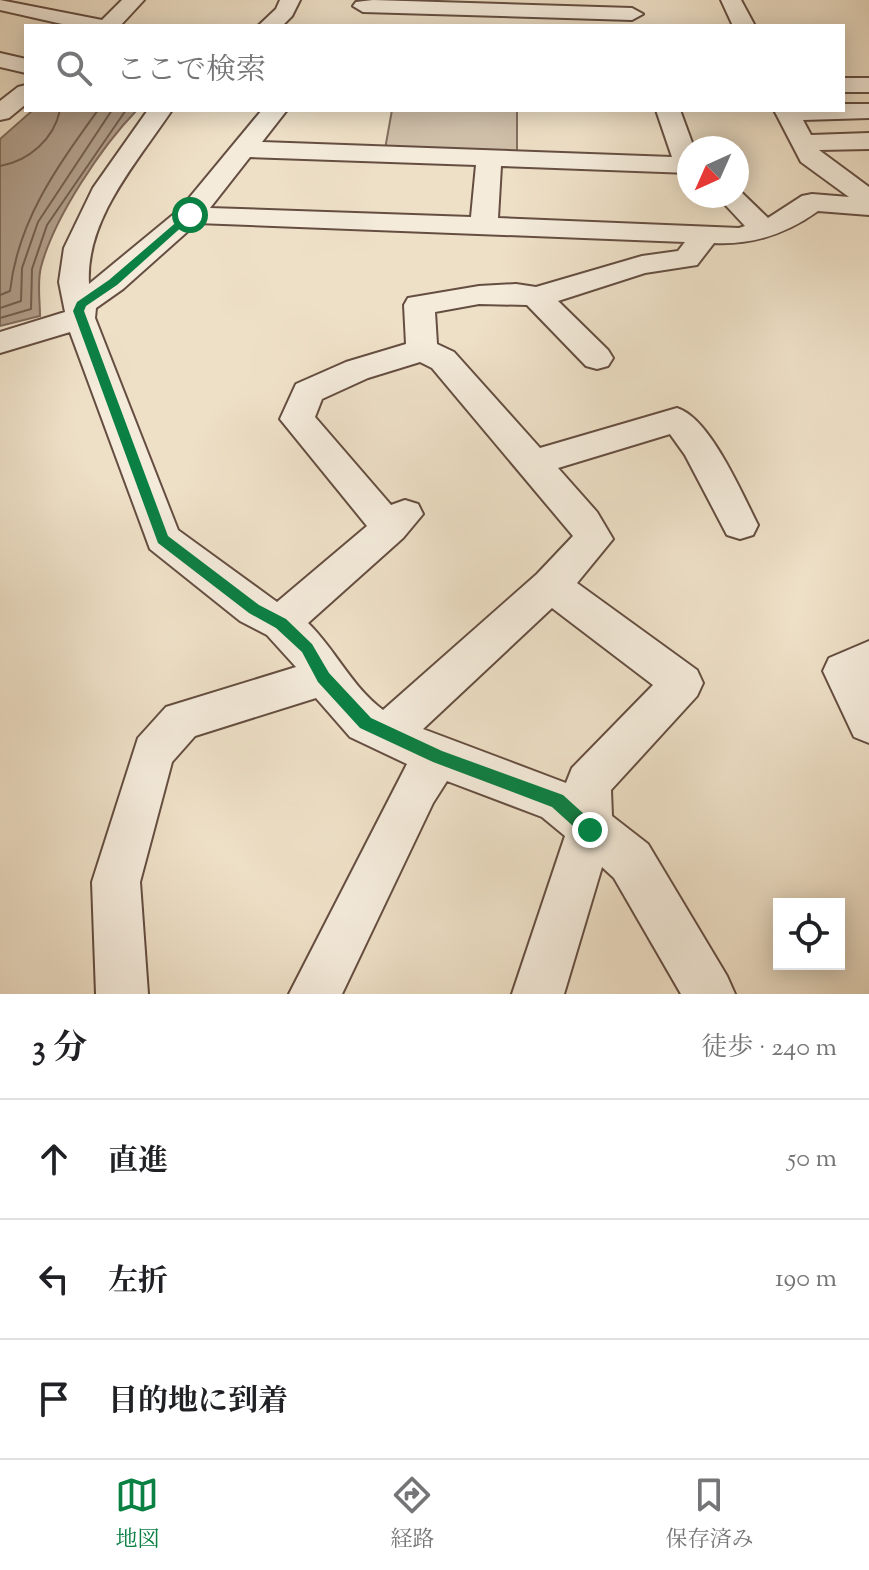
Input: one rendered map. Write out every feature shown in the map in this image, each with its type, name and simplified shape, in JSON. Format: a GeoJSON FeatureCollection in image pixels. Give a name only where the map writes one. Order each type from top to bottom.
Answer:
{"type":"FeatureCollection","features":[{"type":"Feature","properties":{"kind":"street"},"geometry":{"type":"LineString","coordinates":[[110,24],[134,0]]}},
{"type":"Feature","properties":{"kind":"street"},"geometry":{"type":"LineString","coordinates":[[271,24],[285,12],[290,0]]}},
{"type":"Feature","properties":{"kind":"street"},"geometry":{"type":"LineString","coordinates":[[731,0],[743,24]]}},
{"type":"Feature","properties":{"kind":"street"},"geometry":{"type":"LineString","coordinates":[[348,24],[364,3],[498,12],[633,13]]}},
{"type":"Feature","properties":{"kind":"street"},"geometry":{"type":"LineString","coordinates":[[0,4],[91,24]]}},
{"type":"Feature","properties":{"kind":"street"},"geometry":{"type":"LineString","coordinates":[[0,60],[24,66]]}},
{"type":"Feature","properties":{"kind":"street"},"geometry":{"type":"LineString","coordinates":[[845,85],[869,85]]}},
{"type":"Feature","properties":{"kind":"street"},"geometry":{"type":"LineString","coordinates":[[0,113],[24,94]]}},
{"type":"Feature","properties":{"kind":"street"},"geometry":{"type":"LineString","coordinates":[[845,111],[869,111]]}},
{"type":"Feature","properties":{"kind":"street"},"geometry":{"type":"LineString","coordinates":[[159,112],[92,213],[77,259],[74,282],[80,311],[163,539],[254,609],[281,623],[307,648],[324,677],[365,723],[438,757],[557,801],[631,861],[709,994]]}},
{"type":"Feature","properties":{"kind":"street"},"geometry":{"type":"LineString","coordinates":[[0,343],[80,311],[190,215],[273,112]]}},
{"type":"Feature","properties":{"kind":"street"},"geometry":{"type":"LineString","coordinates":[[669,112],[677,136]]}},
{"type":"Feature","properties":{"kind":"street"},"geometry":{"type":"LineString","coordinates":[[787,112],[810,157],[869,199]]}},
{"type":"Feature","properties":{"kind":"street"},"geometry":{"type":"LineString","coordinates":[[804,143],[869,141]]}},
{"type":"Feature","properties":{"kind":"street"},"geometry":{"type":"LineString","coordinates":[[243,149],[677,165]]}},
{"type":"Feature","properties":{"kind":"street"},"geometry":{"type":"LineString","coordinates":[[484,226],[489,159]]}},
{"type":"Feature","properties":{"kind":"street"},"geometry":{"type":"LineString","coordinates":[[190,215],[741,236],[787,220],[812,202],[869,207]]}},
{"type":"Feature","properties":{"kind":"street"},"geometry":{"type":"LineString","coordinates":[[742,208],[764,229]]}},
{"type":"Feature","properties":{"kind":"street"},"geometry":{"type":"LineString","coordinates":[[422,350],[419,305],[479,295],[516,293],[537,297],[642,265],[687,259],[707,234]]}},
{"type":"Feature","properties":{"kind":"street"},"geometry":{"type":"LineString","coordinates":[[537,297],[597,358]]}},
{"type":"Feature","properties":{"kind":"street"},"geometry":{"type":"LineString","coordinates":[[281,623],[398,521],[297,419],[308,392],[357,370],[422,350],[443,360],[584,522],[594,539],[551,585],[389,732]]}},
{"type":"Feature","properties":{"kind":"street"},"geometry":{"type":"LineString","coordinates":[[533,463],[677,420],[699,448],[740,525]]}},
{"type":"Feature","properties":{"kind":"street"},"geometry":{"type":"LineString","coordinates":[[538,994],[590,830],[588,783],[682,683],[551,585]]}},
{"type":"Feature","properties":{"kind":"street"},"geometry":{"type":"LineString","coordinates":[[869,659],[844,671],[869,723]]}},
{"type":"Feature","properties":{"kind":"street"},"geometry":{"type":"LineString","coordinates":[[122,994],[116,882],[153,752],[181,721],[324,677]]}},
{"type":"Feature","properties":{"kind":"street"},"geometry":{"type":"LineString","coordinates":[[315,994],[417,788],[438,757]]}},
{"type":"Feature","properties":{"kind":"shaded area"},"geometry":{"type":"Polygon","coordinates":[[[392,112],[517,112],[517,153],[385,149],[392,112]]]}},
{"type":"Feature","properties":{"kind":"water"},"geometry":{"type":"Polygon","coordinates":[[[31,112],[135,112],[94,163],[56,227],[40,273],[40,316],[0,326],[0,139],[31,112]]]}},
{"type":"Feature","properties":{"kind":"route"},"geometry":{"type":"LineString","coordinates":[[190,215],[113,282],[81,304],[78,311],[163,539],[254,609],[281,623],[307,648],[324,677],[365,723],[438,757],[557,801],[590,830]]}}]}
